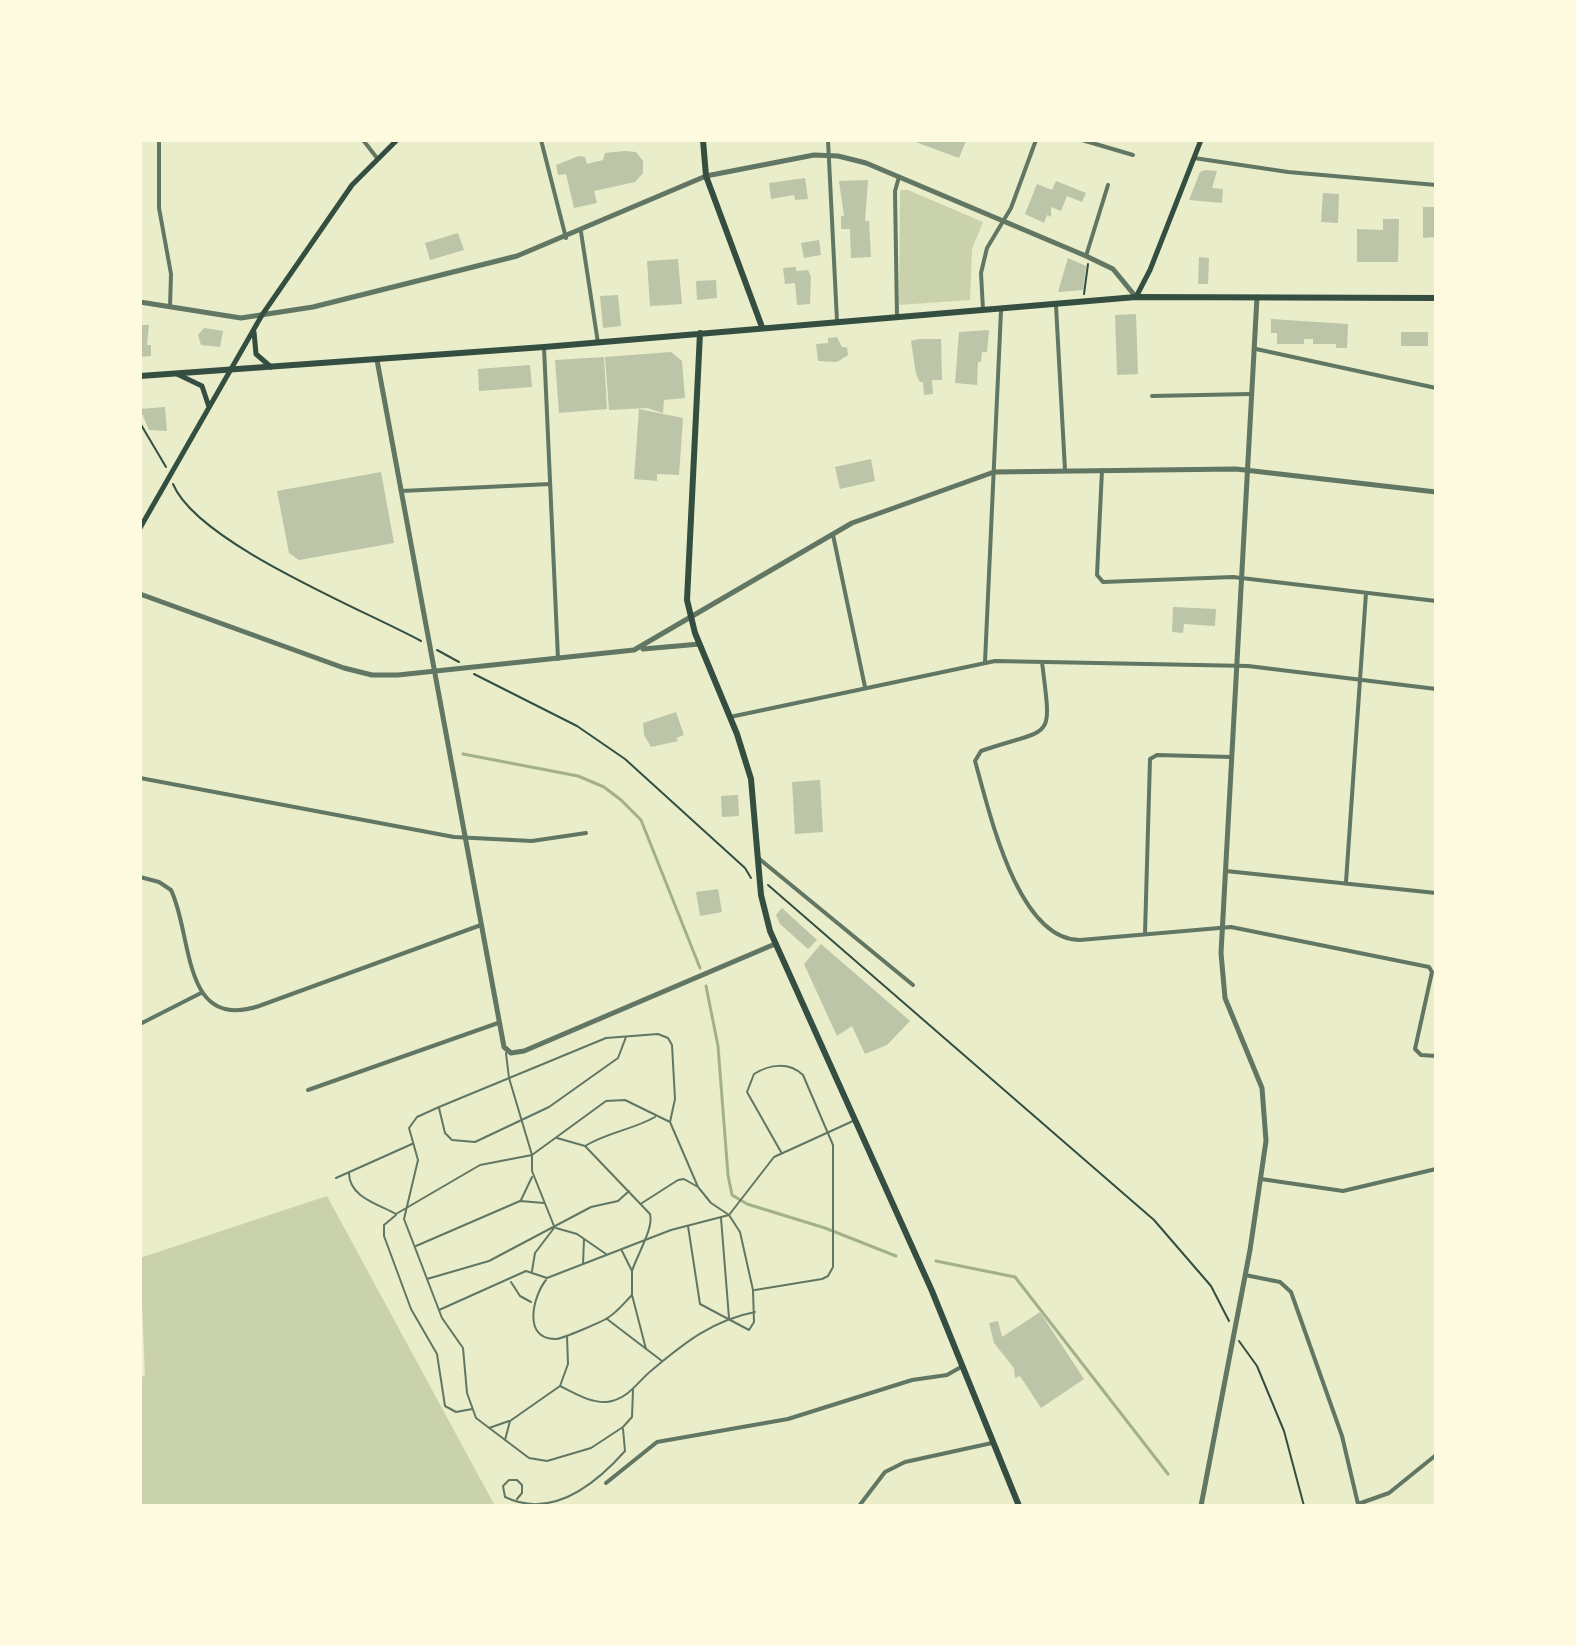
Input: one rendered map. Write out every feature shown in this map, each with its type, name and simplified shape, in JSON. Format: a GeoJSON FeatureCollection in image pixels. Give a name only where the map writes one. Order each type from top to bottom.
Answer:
{"type":"FeatureCollection","features":[{"type":"Feature","properties":{"kind":"main road"},"geometry":{"type":"LineString","coordinates":[[140,528],[262,315],[352,185],[397,140]]}},
{"type":"Feature","properties":{"kind":"main road"},"geometry":{"type":"LineString","coordinates":[[703,140],[706,176],[762,327]]}},
{"type":"Feature","properties":{"kind":"main road"},"geometry":{"type":"LineString","coordinates":[[1136,297],[1150,270],[1201,140]]}},
{"type":"Feature","properties":{"kind":"main road"},"geometry":{"type":"LineString","coordinates":[[140,376],[598,343],[837,321],[1001,311],[1136,297],[1436,298]]}},
{"type":"Feature","properties":{"kind":"main road"},"geometry":{"type":"LineString","coordinates":[[255,327],[256,354],[272,367]]}},
{"type":"Feature","properties":{"kind":"main road"},"geometry":{"type":"LineString","coordinates":[[700,333],[686,581],[691,619],[730,717],[752,785],[764,911],[775,944],[963,1366],[1019,1506]]}},
{"type":"Feature","properties":{"kind":"main road"},"geometry":{"type":"LineString","coordinates":[[176,374],[202,386],[209,407]]}},
{"type":"Feature","properties":{"kind":"street"},"geometry":{"type":"LineString","coordinates":[[159,140],[159,208],[171,274],[170,307]]}},
{"type":"Feature","properties":{"kind":"street"},"geometry":{"type":"LineString","coordinates":[[363,140],[377,158]]}},
{"type":"Feature","properties":{"kind":"street"},"geometry":{"type":"LineString","coordinates":[[541,140],[566,238]]}},
{"type":"Feature","properties":{"kind":"street"},"geometry":{"type":"LineString","coordinates":[[828,140],[837,321]]}},
{"type":"Feature","properties":{"kind":"street"},"geometry":{"type":"LineString","coordinates":[[983,312],[984,256],[1011,208],[1036,140]]}},
{"type":"Feature","properties":{"kind":"street"},"geometry":{"type":"LineString","coordinates":[[1082,140],[1133,155]]}},
{"type":"Feature","properties":{"kind":"street"},"geometry":{"type":"LineString","coordinates":[[140,302],[230,317],[262,315],[461,272],[566,238],[706,176],[782,159],[829,155],[858,160],[1086,256],[1113,269],[1136,297]]}},
{"type":"Feature","properties":{"kind":"street"},"geometry":{"type":"LineString","coordinates":[[1194,158],[1288,172],[1436,185]]}},
{"type":"Feature","properties":{"kind":"street"},"geometry":{"type":"LineString","coordinates":[[897,317],[895,191],[899,177]]}},
{"type":"Feature","properties":{"kind":"street"},"geometry":{"type":"LineString","coordinates":[[1086,256],[1108,185]]}},
{"type":"Feature","properties":{"kind":"street"},"geometry":{"type":"LineString","coordinates":[[581,232],[598,343]]}},
{"type":"Feature","properties":{"kind":"street"},"geometry":{"type":"LineString","coordinates":[[1201,1506],[1245,1275],[1266,1141],[1263,1097],[1223,990],[1223,927],[1257,297]]}},
{"type":"Feature","properties":{"kind":"street"},"geometry":{"type":"LineString","coordinates":[[1056,306],[1065,470]]}},
{"type":"Feature","properties":{"kind":"street"},"geometry":{"type":"LineString","coordinates":[[985,662],[1001,311]]}},
{"type":"Feature","properties":{"kind":"street"},"geometry":{"type":"LineString","coordinates":[[544,347],[558,659]]}},
{"type":"Feature","properties":{"kind":"street"},"geometry":{"type":"LineString","coordinates":[[1256,349],[1436,388]]}},
{"type":"Feature","properties":{"kind":"street"},"geometry":{"type":"LineString","coordinates":[[377,360],[498,1023],[507,1050],[524,1051],[775,944]]}},
{"type":"Feature","properties":{"kind":"street"},"geometry":{"type":"LineString","coordinates":[[1152,396],[1253,394]]}},
{"type":"Feature","properties":{"kind":"street"},"geometry":{"type":"LineString","coordinates":[[1102,470],[1097,573],[1100,580],[1244,577],[1436,601]]}},
{"type":"Feature","properties":{"kind":"street"},"geometry":{"type":"LineString","coordinates":[[634,650],[833,535],[903,501],[994,472],[1249,470],[1436,492]]}},
{"type":"Feature","properties":{"kind":"street"},"geometry":{"type":"LineString","coordinates":[[400,491],[550,484]]}},
{"type":"Feature","properties":{"kind":"street"},"geometry":{"type":"LineString","coordinates":[[833,535],[865,687]]}},
{"type":"Feature","properties":{"kind":"street"},"geometry":{"type":"LineString","coordinates":[[1346,882],[1366,592]]}},
{"type":"Feature","properties":{"kind":"street"},"geometry":{"type":"LineString","coordinates":[[140,594],[358,672],[383,676],[700,644]]}},
{"type":"Feature","properties":{"kind":"street"},"geometry":{"type":"LineString","coordinates":[[730,717],[985,662],[1238,666],[1436,689]]}},
{"type":"Feature","properties":{"kind":"street"},"geometry":{"type":"LineString","coordinates":[[1042,662],[1048,717],[1046,727],[1037,734],[982,750],[975,759],[1011,871],[1032,911],[1057,936],[1080,940],[1223,927],[1360,951],[1431,969],[1416,1037],[1417,1054],[1436,1056]]}},
{"type":"Feature","properties":{"kind":"street"},"geometry":{"type":"LineString","coordinates":[[1145,934],[1150,759],[1157,755],[1233,757]]}},
{"type":"Feature","properties":{"kind":"street"},"geometry":{"type":"LineString","coordinates":[[140,778],[465,838],[532,841],[586,833]]}},
{"type":"Feature","properties":{"kind":"street"},"geometry":{"type":"LineString","coordinates":[[757,857],[913,985]]}},
{"type":"Feature","properties":{"kind":"street"},"geometry":{"type":"LineString","coordinates":[[1226,871],[1436,893]]}},
{"type":"Feature","properties":{"kind":"street"},"geometry":{"type":"LineString","coordinates":[[140,877],[164,884],[173,894],[201,993],[223,1008],[252,1009],[481,925]]}},
{"type":"Feature","properties":{"kind":"street"},"geometry":{"type":"LineString","coordinates":[[140,1024],[201,993]]}},
{"type":"Feature","properties":{"kind":"street"},"geometry":{"type":"LineString","coordinates":[[308,1090],[498,1023]]}},
{"type":"Feature","properties":{"kind":"street"},"geometry":{"type":"LineString","coordinates":[[1261,1179],[1343,1191],[1436,1169]]}},
{"type":"Feature","properties":{"kind":"street"},"geometry":{"type":"LineString","coordinates":[[1245,1275],[1280,1282],[1291,1292],[1342,1436],[1358,1504],[1389,1493],[1436,1455]]}},
{"type":"Feature","properties":{"kind":"street"},"geometry":{"type":"LineString","coordinates":[[606,1483],[657,1442],[788,1419],[912,1380],[947,1375],[963,1366]]}},
{"type":"Feature","properties":{"kind":"street"},"geometry":{"type":"LineString","coordinates":[[859,1506],[885,1472],[905,1462],[994,1442]]}},
{"type":"Feature","properties":{"kind":"lane"},"geometry":{"type":"LineString","coordinates":[[633,1390],[632,1417],[623,1427],[591,1448],[547,1461],[529,1458],[487,1429],[472,1409],[463,1348],[439,1310],[404,1212],[418,1160],[410,1122],[606,1038],[658,1034],[668,1038],[672,1045],[675,1099],[670,1122],[698,1187],[711,1203],[729,1215],[740,1232],[753,1290],[755,1312],[749,1330],[700,1304],[688,1226]]}},
{"type":"Feature","properties":{"kind":"lane"},"geometry":{"type":"LineString","coordinates":[[439,1107],[445,1133],[452,1140],[475,1142],[549,1107],[618,1058],[626,1036]]}},
{"type":"Feature","properties":{"kind":"lane"},"geometry":{"type":"LineString","coordinates":[[507,1050],[509,1078],[524,1119],[533,1175],[554,1228]]}},
{"type":"Feature","properties":{"kind":"lane"},"geometry":{"type":"LineString","coordinates":[[753,1290],[828,1276],[833,1267],[833,1145],[799,1071],[780,1065],[760,1070],[748,1083],[749,1097],[782,1153]]}},
{"type":"Feature","properties":{"kind":"lane"},"geometry":{"type":"LineString","coordinates":[[472,1409],[456,1412],[445,1406],[437,1354],[415,1318],[384,1236],[384,1225],[396,1214],[480,1165],[532,1155],[606,1101],[625,1100],[670,1122]]}},
{"type":"Feature","properties":{"kind":"lane"},"geometry":{"type":"LineString","coordinates":[[585,1146],[604,1135],[637,1128],[656,1117]]}},
{"type":"Feature","properties":{"kind":"lane"},"geometry":{"type":"LineString","coordinates":[[439,1310],[532,1271],[547,1278],[688,1226],[729,1215],[770,1161],[854,1120]]}},
{"type":"Feature","properties":{"kind":"lane"},"geometry":{"type":"LineString","coordinates":[[556,1138],[585,1146],[641,1204],[652,1221],[640,1244],[632,1271],[632,1295],[646,1349]]}},
{"type":"Feature","properties":{"kind":"lane"},"geometry":{"type":"LineString","coordinates":[[336,1178],[413,1143]]}},
{"type":"Feature","properties":{"kind":"lane"},"geometry":{"type":"LineString","coordinates":[[349,1173],[352,1188],[396,1214]]}},
{"type":"Feature","properties":{"kind":"lane"},"geometry":{"type":"LineString","coordinates":[[520,1201],[533,1175]]}},
{"type":"Feature","properties":{"kind":"lane"},"geometry":{"type":"LineString","coordinates":[[641,1204],[678,1180],[684,1179],[698,1187]]}},
{"type":"Feature","properties":{"kind":"lane"},"geometry":{"type":"LineString","coordinates":[[427,1279],[489,1261],[591,1207],[618,1201],[629,1191]]}},
{"type":"Feature","properties":{"kind":"lane"},"geometry":{"type":"LineString","coordinates":[[415,1247],[520,1201],[547,1204]]}},
{"type":"Feature","properties":{"kind":"lane"},"geometry":{"type":"LineString","coordinates":[[721,1218],[729,1319]]}},
{"type":"Feature","properties":{"kind":"lane"},"geometry":{"type":"LineString","coordinates":[[554,1228],[584,1238],[608,1255]]}},
{"type":"Feature","properties":{"kind":"lane"},"geometry":{"type":"LineString","coordinates":[[532,1271],[539,1244],[554,1228]]}},
{"type":"Feature","properties":{"kind":"lane"},"geometry":{"type":"LineString","coordinates":[[583,1267],[584,1238]]}},
{"type":"Feature","properties":{"kind":"lane"},"geometry":{"type":"LineString","coordinates":[[621,1250],[632,1271]]}},
{"type":"Feature","properties":{"kind":"lane"},"geometry":{"type":"LineString","coordinates":[[547,1278],[533,1302],[532,1312],[541,1334],[556,1339],[607,1319],[632,1295]]}},
{"type":"Feature","properties":{"kind":"lane"},"geometry":{"type":"LineString","coordinates":[[510,1281],[520,1296],[533,1302]]}},
{"type":"Feature","properties":{"kind":"lane"},"geometry":{"type":"LineString","coordinates":[[560,1386],[599,1402],[610,1402],[633,1390],[702,1331],[755,1312]]}},
{"type":"Feature","properties":{"kind":"lane"},"geometry":{"type":"LineString","coordinates":[[607,1319],[663,1362]]}},
{"type":"Feature","properties":{"kind":"lane"},"geometry":{"type":"LineString","coordinates":[[487,1429],[510,1421],[560,1386],[568,1364],[567,1336]]}},
{"type":"Feature","properties":{"kind":"lane"},"geometry":{"type":"LineString","coordinates":[[505,1441],[510,1421]]}},
{"type":"Feature","properties":{"kind":"lane"},"geometry":{"type":"LineString","coordinates":[[517,1499],[522,1493],[522,1485],[517,1480],[509,1480],[503,1486],[503,1494],[530,1505],[546,1505],[578,1492],[625,1451],[623,1427]]}},
{"type":"Feature","properties":{"kind":"path"},"geometry":{"type":"LineString","coordinates":[[1085,303],[1086,256]]}},
{"type":"Feature","properties":{"kind":"path"},"geometry":{"type":"LineString","coordinates":[[140,423],[170,475]]}},
{"type":"Feature","properties":{"kind":"path"},"geometry":{"type":"LineString","coordinates":[[175,489],[232,542],[288,575],[420,640]]}},
{"type":"Feature","properties":{"kind":"path"},"geometry":{"type":"LineString","coordinates":[[499,686],[577,726],[625,759],[745,868]]}},
{"type":"Feature","properties":{"kind":"path"},"geometry":{"type":"LineString","coordinates":[[789,906],[1154,1220],[1211,1286],[1257,1366],[1284,1431],[1304,1506]]}},
{"type":"Feature","properties":{"kind":"green space"},"geometry":{"type":"Polygon","coordinates":[[[900,190],[908,190],[983,222],[972,249],[970,300],[899,305],[900,190]]]}},
{"type":"Feature","properties":{"kind":"green space"},"geometry":{"type":"Polygon","coordinates":[[[327,1196],[495,1506],[140,1506],[140,1378],[145,1375],[140,1258],[327,1196]]]}},
{"type":"Feature","properties":{"kind":"building"},"geometry":{"type":"Polygon","coordinates":[[[910,140],[963,140],[966,141],[959,158],[910,140]]]}},
{"type":"Feature","properties":{"kind":"building"},"geometry":{"type":"Polygon","coordinates":[[[636,152],[643,161],[643,173],[635,182],[594,191],[597,203],[574,208],[566,174],[558,175],[556,165],[579,156],[585,157],[587,164],[603,160],[605,153],[636,152]]]}},
{"type":"Feature","properties":{"kind":"building"},"geometry":{"type":"Polygon","coordinates":[[[1217,171],[1212,188],[1223,189],[1222,203],[1189,200],[1200,172],[1217,171]]]}},
{"type":"Feature","properties":{"kind":"building"},"geometry":{"type":"Polygon","coordinates":[[[805,178],[808,199],[795,200],[794,195],[771,199],[769,183],[805,178]]]}},
{"type":"Feature","properties":{"kind":"building"},"geometry":{"type":"Polygon","coordinates":[[[868,180],[865,221],[869,221],[871,257],[851,258],[850,229],[841,229],[841,216],[844,216],[839,181],[868,180]]]}},
{"type":"Feature","properties":{"kind":"building"},"geometry":{"type":"Polygon","coordinates":[[[1056,181],[1086,193],[1082,202],[1067,196],[1061,211],[1051,207],[1051,217],[1047,215],[1044,223],[1025,214],[1037,184],[1052,190],[1056,181]]]}},
{"type":"Feature","properties":{"kind":"building"},"geometry":{"type":"Polygon","coordinates":[[[1323,193],[1339,194],[1338,223],[1321,222],[1323,193]]]}},
{"type":"Feature","properties":{"kind":"building"},"geometry":{"type":"Polygon","coordinates":[[[1423,207],[1436,207],[1436,237],[1423,238],[1423,207]]]}},
{"type":"Feature","properties":{"kind":"building"},"geometry":{"type":"Polygon","coordinates":[[[1383,219],[1399,219],[1398,262],[1357,262],[1357,229],[1383,230],[1383,219]]]}},
{"type":"Feature","properties":{"kind":"building"},"geometry":{"type":"Polygon","coordinates":[[[458,233],[464,250],[430,260],[425,243],[458,233]]]}},
{"type":"Feature","properties":{"kind":"building"},"geometry":{"type":"Polygon","coordinates":[[[819,240],[821,255],[804,258],[801,243],[819,240]]]}},
{"type":"Feature","properties":{"kind":"building"},"geometry":{"type":"Polygon","coordinates":[[[1199,257],[1209,258],[1208,284],[1198,284],[1199,257]]]}},
{"type":"Feature","properties":{"kind":"building"},"geometry":{"type":"Polygon","coordinates":[[[1068,258],[1086,266],[1083,290],[1058,292],[1068,258]]]}},
{"type":"Feature","properties":{"kind":"building"},"geometry":{"type":"Polygon","coordinates":[[[678,259],[682,304],[650,306],[647,261],[678,259]]]}},
{"type":"Feature","properties":{"kind":"building"},"geometry":{"type":"Polygon","coordinates":[[[796,267],[796,271],[808,270],[811,277],[810,304],[797,305],[795,283],[785,284],[783,268],[796,267]]]}},
{"type":"Feature","properties":{"kind":"building"},"geometry":{"type":"Polygon","coordinates":[[[716,280],[717,298],[697,300],[696,281],[716,280]]]}},
{"type":"Feature","properties":{"kind":"building"},"geometry":{"type":"Polygon","coordinates":[[[618,295],[621,326],[603,328],[600,296],[618,295]]]}},
{"type":"Feature","properties":{"kind":"building"},"geometry":{"type":"Polygon","coordinates":[[[1136,314],[1138,374],[1117,375],[1115,315],[1136,314]]]}},
{"type":"Feature","properties":{"kind":"building"},"geometry":{"type":"Polygon","coordinates":[[[1271,319],[1348,324],[1347,348],[1336,348],[1336,344],[1313,344],[1313,339],[1304,339],[1304,344],[1277,344],[1277,333],[1271,333],[1271,319]]]}},
{"type":"Feature","properties":{"kind":"building"},"geometry":{"type":"Polygon","coordinates":[[[140,325],[149,325],[147,345],[151,345],[151,356],[140,357],[140,325]]]}},
{"type":"Feature","properties":{"kind":"building"},"geometry":{"type":"Polygon","coordinates":[[[204,328],[223,331],[220,347],[201,345],[198,335],[204,328]]]}},
{"type":"Feature","properties":{"kind":"building"},"geometry":{"type":"Polygon","coordinates":[[[989,330],[987,352],[982,352],[981,362],[978,362],[977,385],[955,383],[959,332],[989,330]]]}},
{"type":"Feature","properties":{"kind":"building"},"geometry":{"type":"Polygon","coordinates":[[[1401,332],[1428,332],[1428,346],[1401,346],[1401,332]]]}},
{"type":"Feature","properties":{"kind":"building"},"geometry":{"type":"Polygon","coordinates":[[[837,337],[842,347],[847,347],[848,355],[837,362],[818,361],[816,344],[828,343],[828,338],[837,337]]]}},
{"type":"Feature","properties":{"kind":"building"},"geometry":{"type":"Polygon","coordinates":[[[941,339],[942,380],[932,380],[933,394],[924,395],[923,382],[916,374],[911,341],[941,339]]]}},
{"type":"Feature","properties":{"kind":"building"},"geometry":{"type":"Polygon","coordinates":[[[671,352],[682,361],[685,398],[664,400],[663,413],[647,408],[609,410],[605,357],[671,352]]]}},
{"type":"Feature","properties":{"kind":"building"},"geometry":{"type":"Polygon","coordinates":[[[604,357],[607,409],[559,413],[555,360],[604,357]]]}},
{"type":"Feature","properties":{"kind":"building"},"geometry":{"type":"Polygon","coordinates":[[[530,365],[532,387],[479,391],[478,369],[530,365]]]}},
{"type":"Feature","properties":{"kind":"building"},"geometry":{"type":"Polygon","coordinates":[[[165,407],[167,431],[149,430],[140,409],[165,407]]]}},
{"type":"Feature","properties":{"kind":"building"},"geometry":{"type":"Polygon","coordinates":[[[639,409],[683,418],[679,475],[657,474],[657,481],[634,479],[639,409]]]}},
{"type":"Feature","properties":{"kind":"building"},"geometry":{"type":"Polygon","coordinates":[[[871,459],[875,481],[840,489],[835,467],[871,459]]]}},
{"type":"Feature","properties":{"kind":"building"},"geometry":{"type":"Polygon","coordinates":[[[381,472],[394,543],[299,560],[289,553],[277,491],[381,472]]]}},
{"type":"Feature","properties":{"kind":"building"},"geometry":{"type":"Polygon","coordinates":[[[1173,607],[1216,609],[1215,626],[1184,624],[1183,633],[1172,632],[1173,607]]]}},
{"type":"Feature","properties":{"kind":"building"},"geometry":{"type":"Polygon","coordinates":[[[676,712],[684,735],[676,738],[678,741],[651,747],[644,735],[643,723],[676,712]]]}},
{"type":"Feature","properties":{"kind":"building"},"geometry":{"type":"Polygon","coordinates":[[[820,780],[823,832],[795,834],[792,782],[820,780]]]}},
{"type":"Feature","properties":{"kind":"building"},"geometry":{"type":"Polygon","coordinates":[[[738,795],[739,816],[722,817],[721,796],[738,795]]]}},
{"type":"Feature","properties":{"kind":"building"},"geometry":{"type":"Polygon","coordinates":[[[718,889],[722,912],[700,916],[696,892],[718,889]]]}},
{"type":"Feature","properties":{"kind":"building"},"geometry":{"type":"Polygon","coordinates":[[[782,908],[817,940],[808,949],[780,924],[776,915],[782,908]]]}},
{"type":"Feature","properties":{"kind":"building"},"geometry":{"type":"Polygon","coordinates":[[[821,944],[910,1021],[887,1045],[865,1054],[852,1026],[837,1036],[804,964],[821,944]]]}},
{"type":"Feature","properties":{"kind":"building"},"geometry":{"type":"Polygon","coordinates":[[[1040,1312],[1084,1379],[1041,1408],[1020,1376],[1015,1378],[1014,1368],[994,1343],[989,1323],[998,1321],[1002,1337],[1040,1312]]]}},
{"type":"Feature","properties":{"kind":"waterway"},"geometry":{"type":"LineString","coordinates":[[463,754],[578,776],[604,787],[621,800],[641,820],[700,968]]}},
{"type":"Feature","properties":{"kind":"waterway"},"geometry":{"type":"LineString","coordinates":[[706,986],[718,1046],[732,1195],[747,1204],[825,1228],[896,1256]]}},
{"type":"Feature","properties":{"kind":"waterway"},"geometry":{"type":"LineString","coordinates":[[936,1261],[1015,1277],[1168,1474]]}}]}
